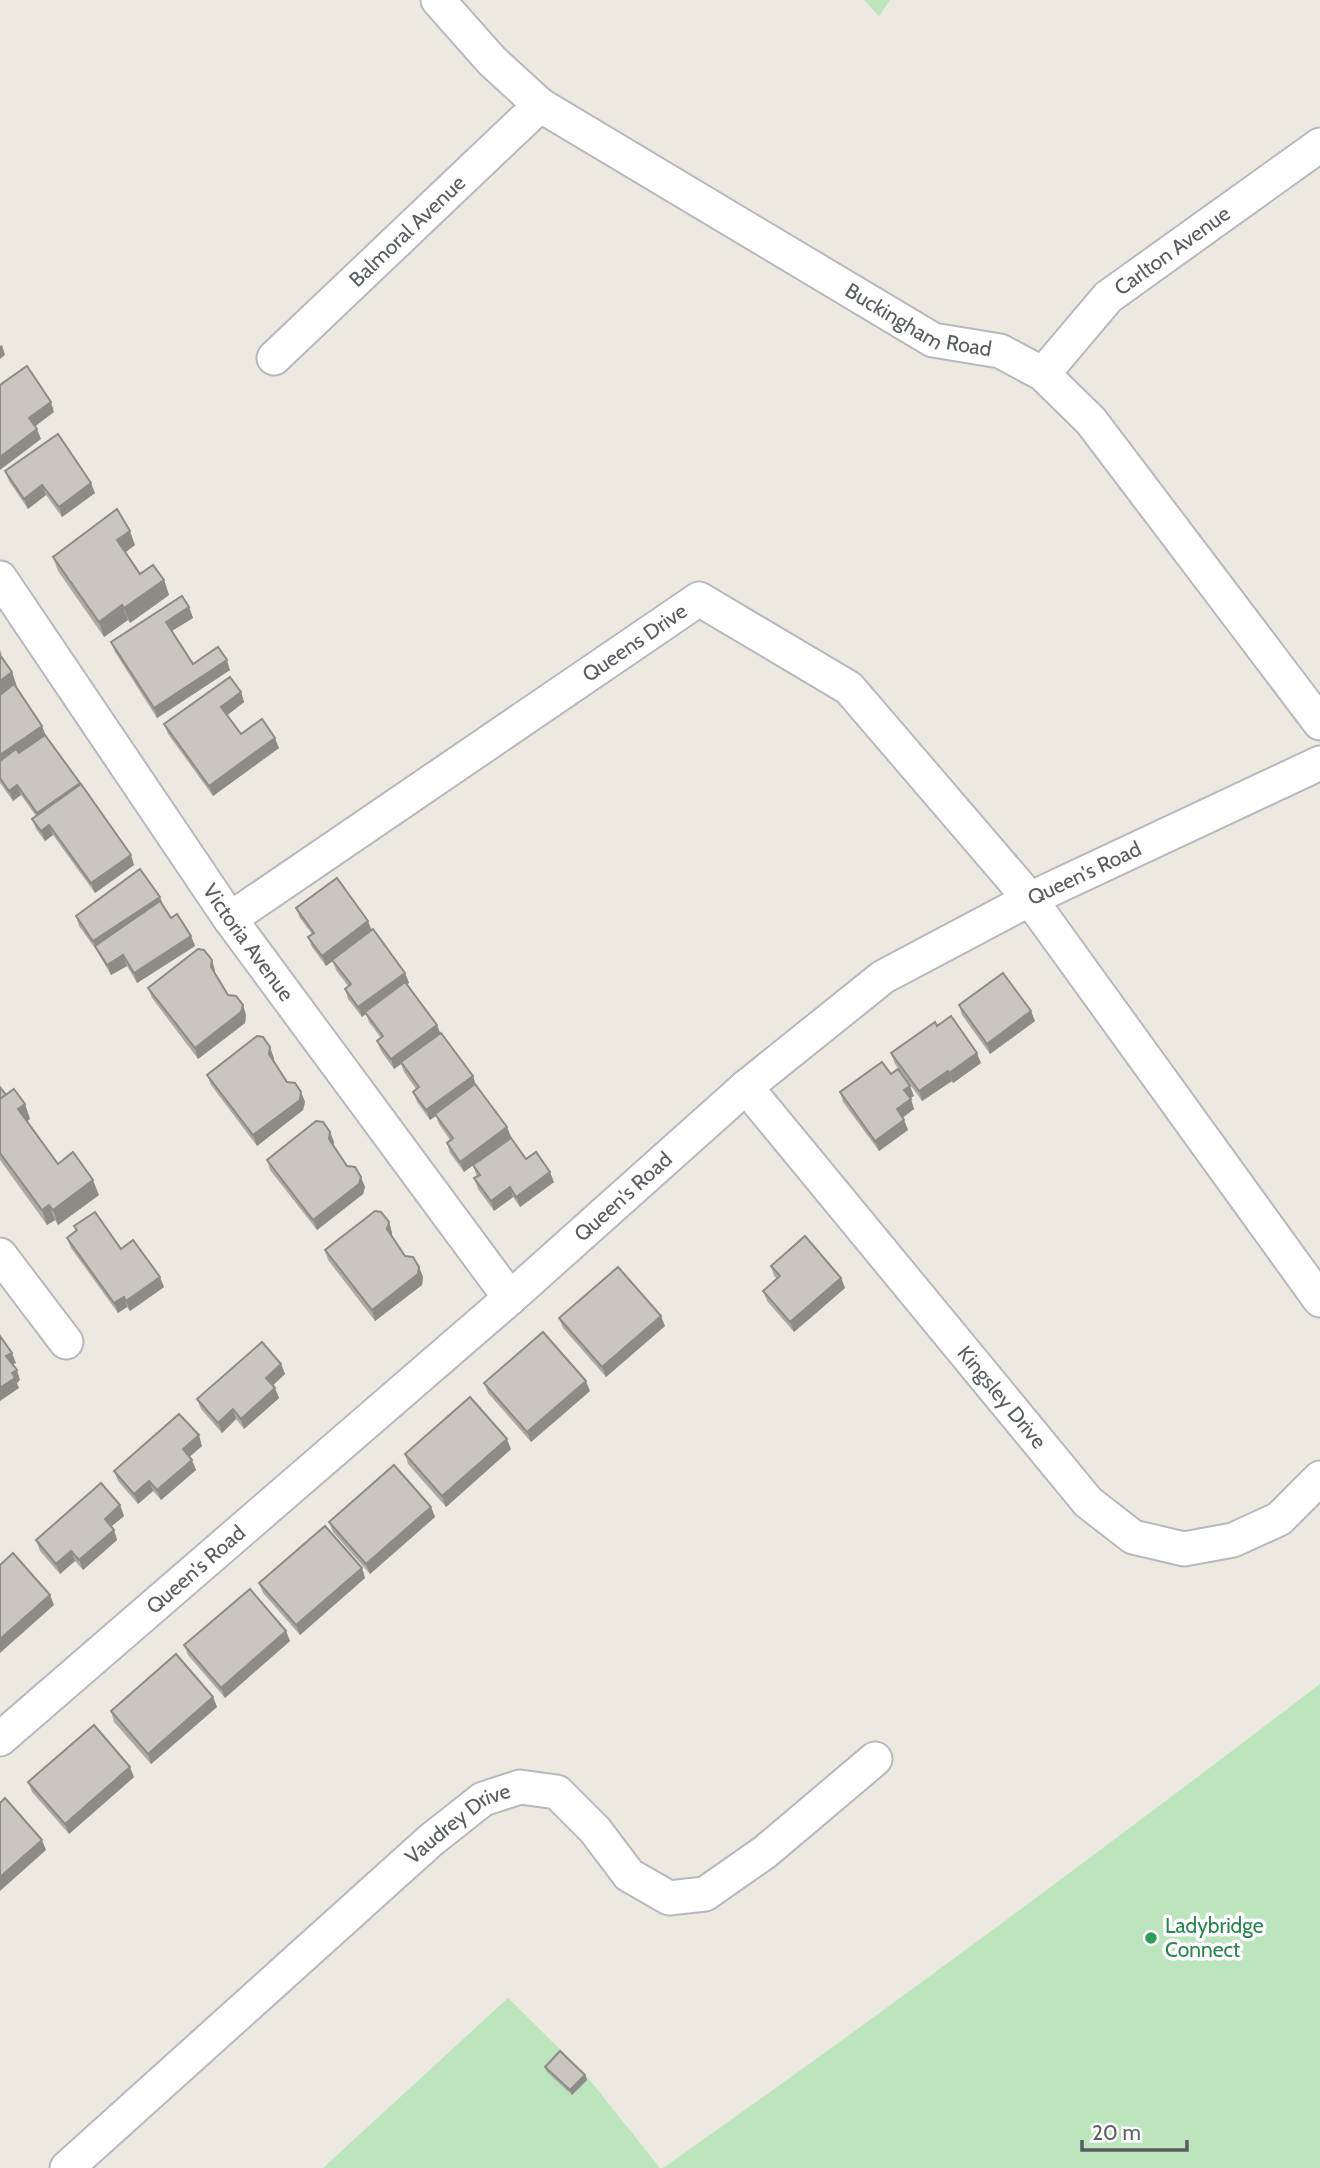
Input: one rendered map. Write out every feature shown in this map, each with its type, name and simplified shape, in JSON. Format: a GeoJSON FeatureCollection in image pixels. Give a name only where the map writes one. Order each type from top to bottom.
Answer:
{"type":"FeatureCollection","features":[{"type":"Feature","properties":{"kind":"street","name":"Buckingham Road"},"geometry":{"type":"LineString","coordinates":[[438,0],[492,61],[540,104],[933,340],[1000,351],[1043,374],[1091,421],[1320,723]]}},
{"type":"Feature","properties":{"kind":"street","name":"Balmoral Avenue"},"geometry":{"type":"LineString","coordinates":[[274,358],[540,104]]}},
{"type":"Feature","properties":{"kind":"street","name":"Carlton Avenue"},"geometry":{"type":"LineString","coordinates":[[1043,374],[1108,297],[1320,145]]}},
{"type":"Feature","properties":{"kind":"street","name":"Victoria Avenue"},"geometry":{"type":"LineString","coordinates":[[0,578],[230,919],[510,1298]]}},
{"type":"Feature","properties":{"kind":"street","name":"Queens Drive"},"geometry":{"type":"LineString","coordinates":[[230,919],[699,599],[849,688],[1030,899]]}},
{"type":"Feature","properties":{"kind":"street","name":"Queen's Road"},"geometry":{"type":"LineString","coordinates":[[0,1740],[510,1298],[746,1087],[883,976],[1030,899],[1320,763]]}},
{"type":"Feature","properties":{"kind":"street"},"geometry":{"type":"LineString","coordinates":[[1030,899],[1320,1300]]}},
{"type":"Feature","properties":{"kind":"street","name":"Kingsley Drive"},"geometry":{"type":"LineString","coordinates":[[746,1087],[1088,1502],[1133,1537],[1184,1549],[1234,1540],[1279,1519],[1320,1478]]}},
{"type":"Feature","properties":{"kind":"street"},"geometry":{"type":"LineString","coordinates":[[0,1255],[66,1342]]}},
{"type":"Feature","properties":{"kind":"street","name":"Vaudrey Drive"},"geometry":{"type":"LineString","coordinates":[[82,2164],[431,1840],[483,1799],[520,1787],[557,1792],[595,1830],[629,1875],[669,1898],[705,1894],[765,1852],[875,1759]]}},
{"type":"Feature","properties":{"kind":"green space"},"geometry":{"type":"Polygon","coordinates":[[[864,0],[890,0],[879,16],[864,0]]]}},
{"type":"Feature","properties":{"kind":"green space","name":"Ladybridge Connect"},"geometry":{"type":"Polygon","coordinates":[[[1320,1684],[1320,2168],[663,2168],[994,1929],[1320,1684]]]}},
{"type":"Feature","properties":{"kind":"green space"},"geometry":{"type":"Polygon","coordinates":[[[508,1998],[585,2074],[660,2168],[323,2168],[508,1998]]]}},
{"type":"Feature","properties":{"kind":"building"},"geometry":{"type":"Polygon","coordinates":[[[27,366],[51,402],[29,418],[37,429],[0,457],[0,385],[27,366]]]}},
{"type":"Feature","properties":{"kind":"building"},"geometry":{"type":"Polygon","coordinates":[[[58,434],[91,483],[59,507],[42,485],[24,499],[5,471],[58,434]]]}},
{"type":"Feature","properties":{"kind":"building"},"geometry":{"type":"Polygon","coordinates":[[[117,509],[130,531],[117,540],[140,574],[153,565],[164,580],[99,622],[53,557],[117,509]]]}},
{"type":"Feature","properties":{"kind":"building"},"geometry":{"type":"Polygon","coordinates":[[[182,596],[189,607],[166,622],[193,664],[218,647],[227,660],[154,708],[111,642],[182,596]]]}},
{"type":"Feature","properties":{"kind":"building"},"geometry":{"type":"Polygon","coordinates":[[[0,655],[12,672],[0,681],[0,655]]]}},
{"type":"Feature","properties":{"kind":"building"},"geometry":{"type":"Polygon","coordinates":[[[230,677],[241,692],[221,707],[241,734],[262,719],[275,738],[209,786],[164,724],[230,677]]]}},
{"type":"Feature","properties":{"kind":"building"},"geometry":{"type":"Polygon","coordinates":[[[14,684],[42,726],[0,755],[0,695],[14,684]]]}},
{"type":"Feature","properties":{"kind":"building"},"geometry":{"type":"Polygon","coordinates":[[[45,735],[80,783],[37,813],[17,785],[9,791],[0,778],[0,761],[16,749],[19,753],[45,735]]]}},
{"type":"Feature","properties":{"kind":"building"},"geometry":{"type":"Polygon","coordinates":[[[81,784],[131,855],[91,883],[49,825],[41,831],[32,819],[81,784]]]}},
{"type":"Feature","properties":{"kind":"building"},"geometry":{"type":"Polygon","coordinates":[[[140,869],[160,897],[93,941],[76,916],[140,869]]]}},
{"type":"Feature","properties":{"kind":"building"},"geometry":{"type":"Polygon","coordinates":[[[337,878],[368,921],[322,956],[308,937],[314,933],[296,908],[337,878]]]}},
{"type":"Feature","properties":{"kind":"building"},"geometry":{"type":"Polygon","coordinates":[[[160,901],[171,918],[177,914],[191,936],[134,973],[123,955],[107,965],[95,946],[160,901]]]}},
{"type":"Feature","properties":{"kind":"building"},"geometry":{"type":"Polygon","coordinates":[[[373,929],[405,973],[358,1007],[345,989],[351,984],[332,960],[373,929]]]}},
{"type":"Feature","properties":{"kind":"building"},"geometry":{"type":"Polygon","coordinates":[[[198,949],[204,950],[212,960],[211,967],[228,995],[236,996],[243,1005],[241,1012],[195,1048],[148,988],[198,949]]]}},
{"type":"Feature","properties":{"kind":"building"},"geometry":{"type":"Polygon","coordinates":[[[1003,973],[1031,1011],[987,1044],[959,1005],[1003,973]]]}},
{"type":"Feature","properties":{"kind":"building"},"geometry":{"type":"Polygon","coordinates":[[[405,982],[437,1025],[391,1059],[377,1041],[383,1036],[365,1012],[405,982]]]}},
{"type":"Feature","properties":{"kind":"building"},"geometry":{"type":"Polygon","coordinates":[[[951,1016],[977,1053],[919,1091],[891,1053],[935,1022],[937,1026],[951,1016]]]}},
{"type":"Feature","properties":{"kind":"building"},"geometry":{"type":"Polygon","coordinates":[[[441,1033],[473,1076],[426,1110],[413,1092],[419,1087],[401,1062],[441,1033]]]}},
{"type":"Feature","properties":{"kind":"building"},"geometry":{"type":"Polygon","coordinates":[[[257,1036],[263,1037],[270,1047],[269,1054],[287,1082],[295,1083],[301,1092],[300,1100],[253,1135],[207,1075],[257,1036]]]}},
{"type":"Feature","properties":{"kind":"building"},"geometry":{"type":"Polygon","coordinates":[[[882,1062],[891,1074],[898,1069],[910,1086],[904,1090],[911,1099],[897,1109],[904,1120],[875,1141],[840,1092],[882,1062]]]}},
{"type":"Feature","properties":{"kind":"building"},"geometry":{"type":"Polygon","coordinates":[[[475,1084],[507,1127],[460,1162],[447,1143],[453,1138],[435,1114],[475,1084]]]}},
{"type":"Feature","properties":{"kind":"building"},"geometry":{"type":"Polygon","coordinates":[[[0,1087],[6,1095],[0,1099],[0,1087]]]}},
{"type":"Feature","properties":{"kind":"building"},"geometry":{"type":"Polygon","coordinates":[[[14,1089],[25,1104],[18,1109],[58,1164],[73,1152],[93,1180],[53,1210],[49,1205],[42,1210],[0,1153],[0,1099],[14,1089]]]}},
{"type":"Feature","properties":{"kind":"building"},"geometry":{"type":"Polygon","coordinates":[[[316,1121],[323,1122],[330,1132],[329,1139],[347,1166],[355,1167],[361,1177],[359,1184],[313,1220],[267,1160],[316,1121]]]}},
{"type":"Feature","properties":{"kind":"building"},"geometry":{"type":"Polygon","coordinates":[[[511,1138],[526,1159],[536,1152],[550,1172],[516,1197],[510,1187],[491,1201],[474,1178],[480,1175],[473,1165],[511,1138]]]}},
{"type":"Feature","properties":{"kind":"building"},"geometry":{"type":"Polygon","coordinates":[[[375,1211],[381,1212],[389,1222],[387,1229],[405,1256],[413,1257],[419,1267],[418,1274],[372,1310],[325,1250],[375,1211]]]}},
{"type":"Feature","properties":{"kind":"building"},"geometry":{"type":"Polygon","coordinates":[[[95,1212],[121,1249],[133,1240],[160,1277],[126,1301],[124,1297],[114,1303],[67,1238],[77,1230],[74,1226],[95,1212]]]}},
{"type":"Feature","properties":{"kind":"building"},"geometry":{"type":"Polygon","coordinates":[[[805,1236],[841,1278],[790,1322],[763,1291],[780,1276],[771,1266],[805,1236]]]}},
{"type":"Feature","properties":{"kind":"building"},"geometry":{"type":"Polygon","coordinates":[[[618,1267],[661,1316],[602,1367],[559,1318],[618,1267]]]}},
{"type":"Feature","properties":{"kind":"building"},"geometry":{"type":"Polygon","coordinates":[[[543,1332],[586,1381],[527,1432],[484,1383],[543,1332]]]}},
{"type":"Feature","properties":{"kind":"building"},"geometry":{"type":"Polygon","coordinates":[[[0,1336],[12,1353],[6,1356],[17,1370],[12,1373],[15,1378],[0,1388],[0,1336]]]}},
{"type":"Feature","properties":{"kind":"building"},"geometry":{"type":"Polygon","coordinates":[[[262,1342],[281,1364],[266,1378],[275,1388],[241,1419],[233,1409],[218,1423],[197,1399],[262,1342]]]}},
{"type":"Feature","properties":{"kind":"building"},"geometry":{"type":"Polygon","coordinates":[[[470,1397],[507,1439],[442,1496],[405,1454],[470,1397]]]}},
{"type":"Feature","properties":{"kind":"building"},"geometry":{"type":"Polygon","coordinates":[[[179,1414],[199,1435],[183,1449],[192,1460],[157,1490],[149,1481],[134,1494],[114,1471],[179,1414]]]}},
{"type":"Feature","properties":{"kind":"building"},"geometry":{"type":"Polygon","coordinates":[[[394,1465],[431,1507],[366,1564],[329,1522],[394,1465]]]}},
{"type":"Feature","properties":{"kind":"building"},"geometry":{"type":"Polygon","coordinates":[[[101,1483],[120,1505],[105,1519],[114,1530],[79,1560],[71,1551],[56,1564],[36,1540],[101,1483]]]}},
{"type":"Feature","properties":{"kind":"building"},"geometry":{"type":"Polygon","coordinates":[[[325,1526],[362,1568],[296,1625],[259,1583],[325,1526]]]}},
{"type":"Feature","properties":{"kind":"building"},"geometry":{"type":"Polygon","coordinates":[[[13,1553],[50,1595],[0,1639],[0,1565],[13,1553]]]}},
{"type":"Feature","properties":{"kind":"building"},"geometry":{"type":"Polygon","coordinates":[[[250,1589],[286,1631],[221,1688],[184,1645],[250,1589]]]}},
{"type":"Feature","properties":{"kind":"building"},"geometry":{"type":"Polygon","coordinates":[[[176,1654],[213,1697],[148,1754],[111,1711],[176,1654]]]}},
{"type":"Feature","properties":{"kind":"building"},"geometry":{"type":"Polygon","coordinates":[[[94,1725],[130,1767],[65,1824],[28,1782],[94,1725]]]}},
{"type":"Feature","properties":{"kind":"building"},"geometry":{"type":"Polygon","coordinates":[[[5,1798],[42,1840],[0,1877],[0,1803],[5,1798]]]}},
{"type":"Feature","properties":{"kind":"building"},"geometry":{"type":"Polygon","coordinates":[[[560,2051],[585,2075],[570,2090],[545,2067],[560,2051]]]}},
{"type":"Feature","properties":{"kind":"place","name":"Ladybridge Connect"},"geometry":{"type":"Point","coordinates":[1151,1938]}}]}
